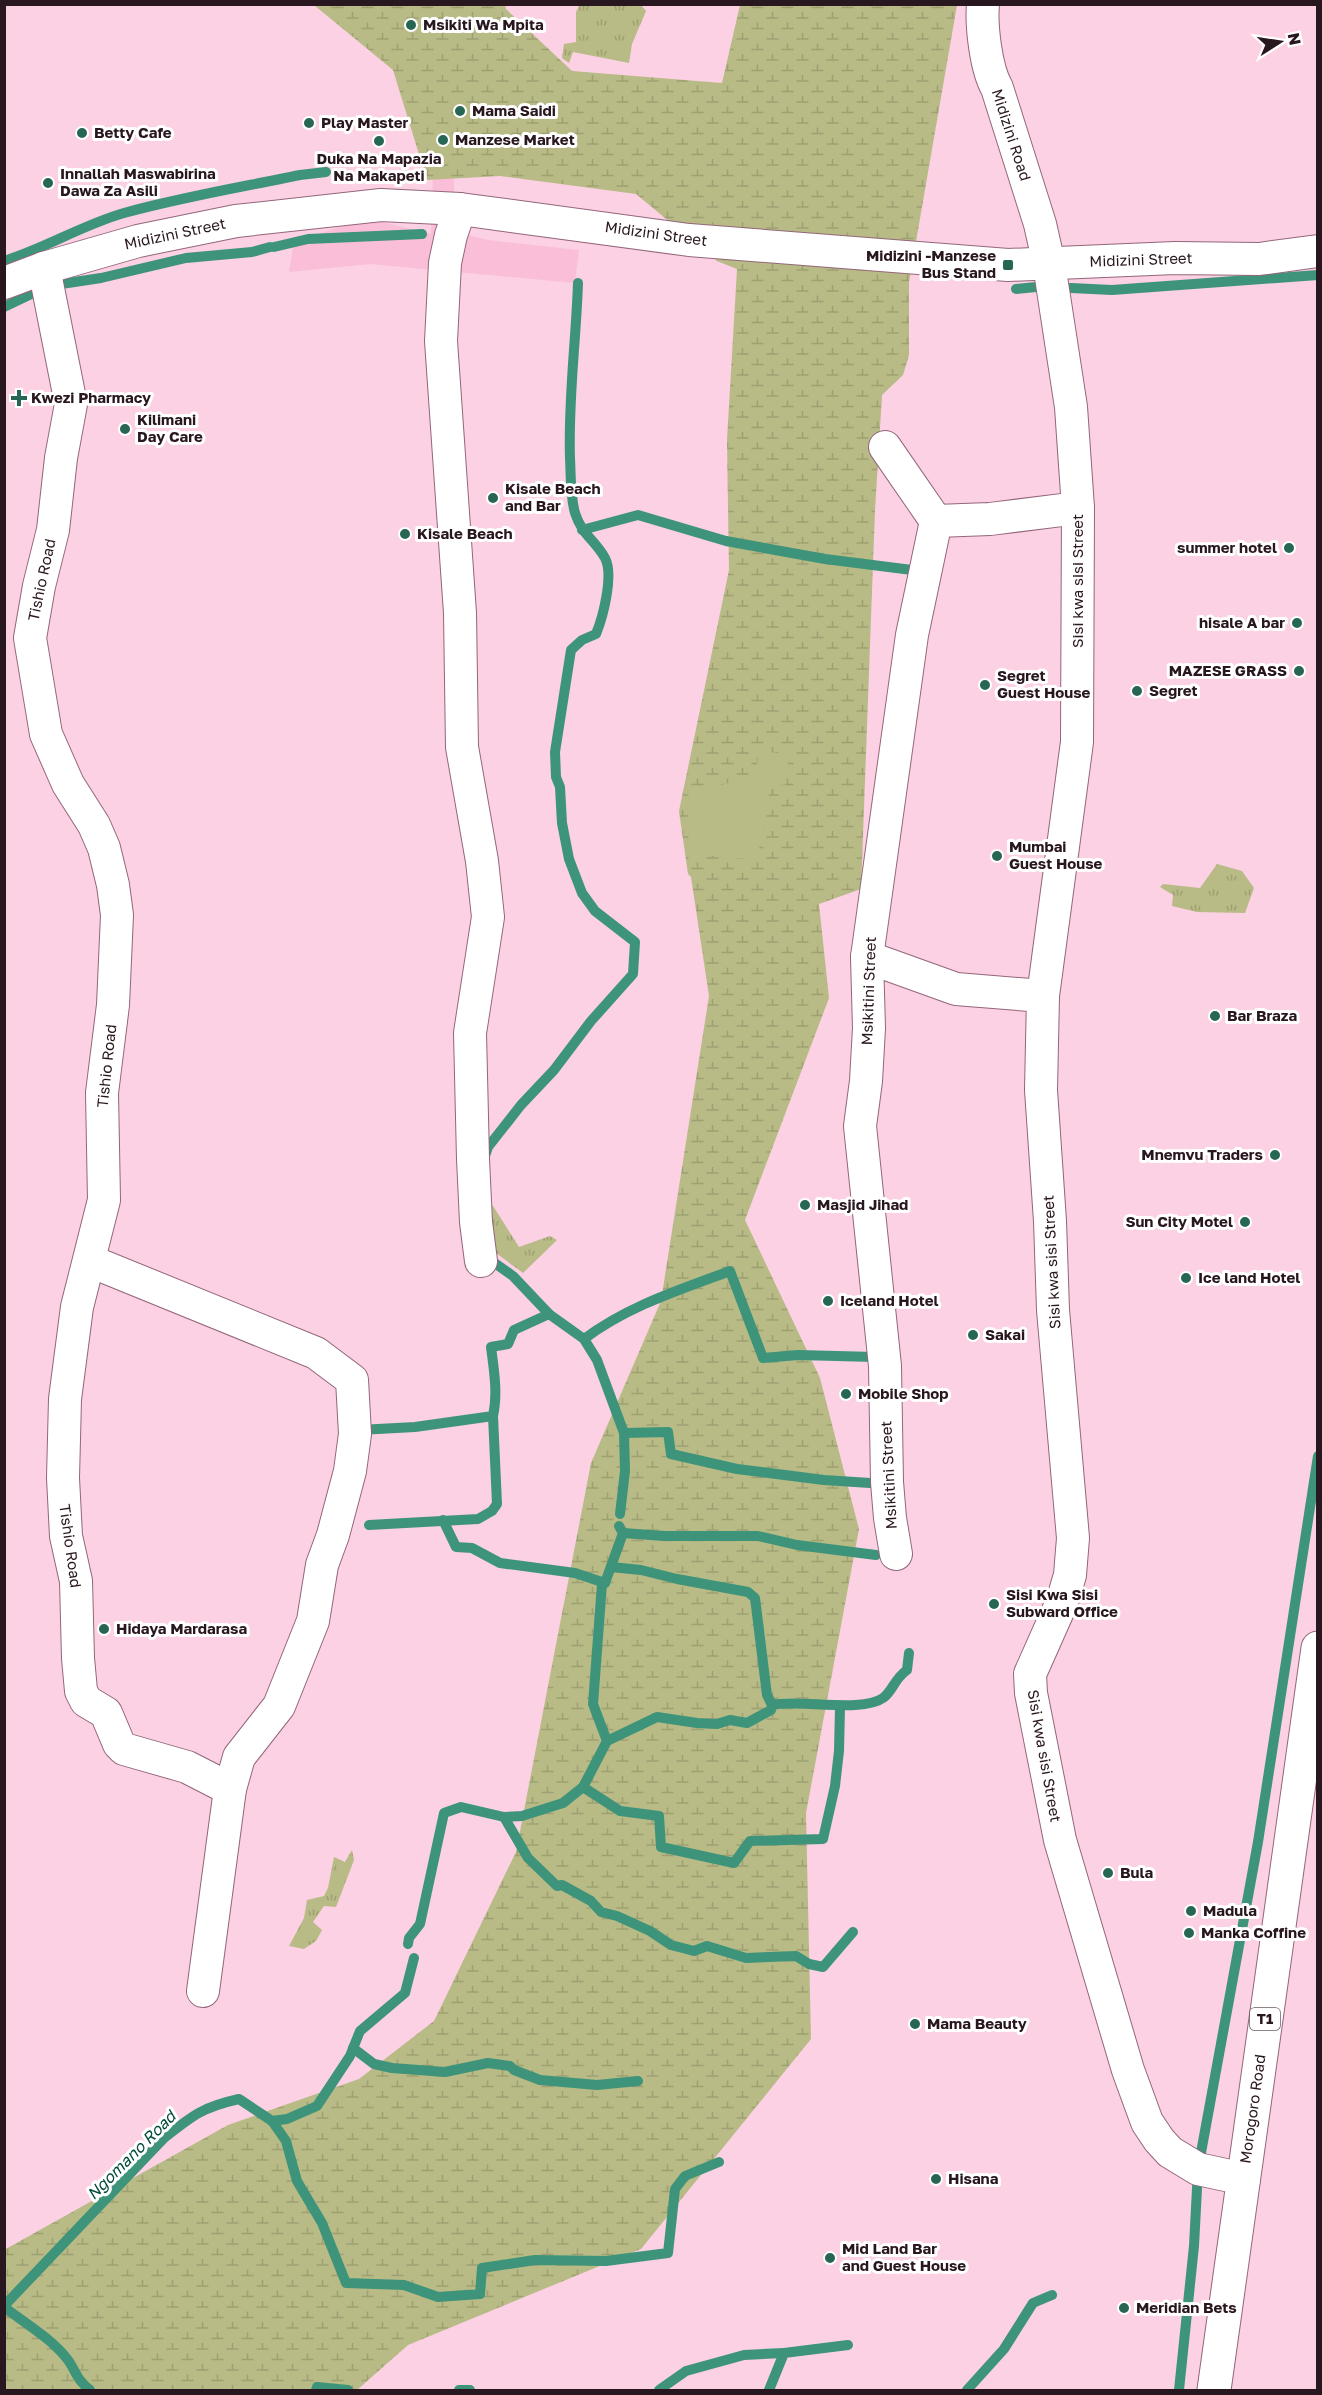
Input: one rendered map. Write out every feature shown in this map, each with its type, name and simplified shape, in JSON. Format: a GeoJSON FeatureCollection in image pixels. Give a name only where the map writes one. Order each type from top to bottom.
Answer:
{"type":"FeatureCollection","features":[{"type":"Feature","properties":{"kind":"highway","name":"Morogoro Road"},"geometry":{"type":"LineString","coordinates":[[1214,2391],[1317,1648]]}},
{"type":"Feature","properties":{"kind":"street","name":"Midizini Road"},"geometry":{"type":"LineString","coordinates":[[983,4],[982,30],[986,39],[992,79],[997,88],[1040,224],[1049,264]]}},
{"type":"Feature","properties":{"kind":"street","name":"Midizini Street"},"geometry":{"type":"LineString","coordinates":[[4,283],[44,268],[138,241],[236,221],[381,205],[460,209],[689,240],[997,264],[1175,258],[1259,259],[1317,251]]}},
{"type":"Feature","properties":{"kind":"street"},"geometry":{"type":"LineString","coordinates":[[460,209],[450,235],[445,263],[441,341],[458,581],[462,747],[482,861],[488,916],[470,1033],[470,1090],[476,1212],[481,1261]]}},
{"type":"Feature","properties":{"kind":"street","name":"Sisi kwa sisi Street"},"geometry":{"type":"LineString","coordinates":[[1049,264],[1071,407],[1078,507],[1077,742],[1043,996],[1041,1090],[1050,1221],[1053,1310],[1073,1538],[1070,1575],[1062,1602],[1030,1674],[1031,1693],[1060,1840],[1128,2070],[1147,2122],[1170,2152],[1198,2169],[1244,2179]]}},
{"type":"Feature","properties":{"kind":"street","name":"Tishio Road"},"geometry":{"type":"LineString","coordinates":[[44,268],[71,404],[61,458],[53,530],[39,586],[30,639],[46,734],[68,784],[94,825],[104,848],[117,915],[113,1005],[102,1093],[104,1200],[77,1307],[64,1399],[63,1478],[66,1536],[76,1581],[81,1691],[86,1701],[106,1713],[118,1744],[124,1749],[187,1767],[230,1789]]}},
{"type":"Feature","properties":{"kind":"street"},"geometry":{"type":"LineString","coordinates":[[885,447],[936,521],[990,519],[1078,507]]}},
{"type":"Feature","properties":{"kind":"street","name":"Msikitini Street"},"geometry":{"type":"LineString","coordinates":[[896,1554],[887,1482],[885,1366],[860,1126],[866,1081],[869,1028],[867,957],[912,635],[936,521]]}},
{"type":"Feature","properties":{"kind":"street"},"geometry":{"type":"LineString","coordinates":[[867,957],[956,989],[1043,996]]}},
{"type":"Feature","properties":{"kind":"street"},"geometry":{"type":"LineString","coordinates":[[90,1261],[316,1353],[352,1380],[355,1434],[350,1471],[333,1535],[322,1565],[313,1621],[279,1706],[239,1757],[230,1789],[202,1991]]}},
{"type":"Feature","properties":{"kind":"shaded area","name":"Manzese Market"},"geometry":{"type":"Polygon","coordinates":[[[433,174],[454,174],[459,233],[488,240],[579,250],[575,283],[370,264],[289,272],[294,242],[366,218],[431,234],[433,174]]]}},
{"type":"Feature","properties":{"kind":"green space"},"geometry":{"type":"Polygon","coordinates":[[[580,4],[641,5],[646,11],[632,44],[629,63],[573,52],[569,63],[562,58],[564,44],[576,42],[576,12],[580,4]]]}},
{"type":"Feature","properties":{"kind":"green space"},"geometry":{"type":"Polygon","coordinates":[[[314,5],[505,5],[506,9],[572,71],[722,83],[740,5],[957,5],[909,282],[909,355],[903,375],[882,395],[875,510],[861,889],[819,904],[829,998],[745,1220],[820,1378],[859,1529],[806,1813],[811,2039],[641,2249],[408,2345],[357,2390],[5,2390],[4,2250],[228,2125],[359,2079],[434,2021],[516,1852],[591,1463],[661,1301],[709,996],[679,811],[729,570],[727,440],[737,269],[717,261],[636,194],[500,176],[427,180],[393,70],[314,5]]]}},
{"type":"Feature","properties":{"kind":"green space"},"geometry":{"type":"Polygon","coordinates":[[[759,750],[789,755],[785,785],[771,783],[757,860],[691,854],[691,793],[755,776],[759,750]]]}},
{"type":"Feature","properties":{"kind":"green space"},"geometry":{"type":"Polygon","coordinates":[[[1217,864],[1242,871],[1254,888],[1245,913],[1197,912],[1172,906],[1173,895],[1160,887],[1163,884],[1200,888],[1217,864]]]}},
{"type":"Feature","properties":{"kind":"green space"},"geometry":{"type":"Polygon","coordinates":[[[481,1192],[493,1206],[519,1247],[550,1236],[557,1240],[523,1273],[496,1253],[481,1192]]]}},
{"type":"Feature","properties":{"kind":"green space"},"geometry":{"type":"Polygon","coordinates":[[[352,1850],[354,1860],[336,1907],[324,1906],[313,1922],[322,1930],[316,1941],[304,1949],[289,1946],[304,1918],[307,1900],[324,1896],[328,1888],[334,1857],[345,1862],[352,1850]]]}},
{"type":"Feature","properties":{"kind":"waterway"},"geometry":{"type":"LineString","coordinates":[[4,261],[124,213],[212,192],[326,172]]}},
{"type":"Feature","properties":{"kind":"waterway"},"geometry":{"type":"LineString","coordinates":[[274,247],[308,239],[422,234]]}},
{"type":"Feature","properties":{"kind":"waterway"},"geometry":{"type":"LineString","coordinates":[[4,307],[48,286],[101,278],[186,258],[252,252],[270,247]]}},
{"type":"Feature","properties":{"kind":"waterway"},"geometry":{"type":"LineString","coordinates":[[1071,288],[1112,290],[1318,275]]}},
{"type":"Feature","properties":{"kind":"waterway"},"geometry":{"type":"LineString","coordinates":[[484,1159],[488,1147],[521,1105],[554,1070],[591,1021],[633,974],[635,942],[595,911],[582,893],[569,859],[562,823],[560,787],[556,777],[555,752],[571,650],[582,640],[596,634],[608,585],[605,558],[578,521],[571,492],[570,414],[578,283]]}},
{"type":"Feature","properties":{"kind":"waterway"},"geometry":{"type":"LineString","coordinates":[[1016,289],[1046,286],[1046,289]]}},
{"type":"Feature","properties":{"kind":"waterway"},"geometry":{"type":"LineString","coordinates":[[582,530],[638,515],[726,541],[825,559],[912,570]]}},
{"type":"Feature","properties":{"kind":"waterway"},"geometry":{"type":"LineString","coordinates":[[488,1255],[489,1259],[513,1276],[549,1314],[584,1339],[597,1360],[624,1433],[625,1471],[620,1514]]}},
{"type":"Feature","properties":{"kind":"waterway"},"geometry":{"type":"LineString","coordinates":[[584,1339],[636,1308],[730,1271],[763,1358],[798,1355],[875,1357]]}},
{"type":"Feature","properties":{"kind":"waterway"},"geometry":{"type":"LineString","coordinates":[[359,1430],[415,1427],[493,1416],[495,1391],[491,1347],[508,1344],[514,1330],[549,1314]]}},
{"type":"Feature","properties":{"kind":"waterway"},"geometry":{"type":"LineString","coordinates":[[369,1525],[478,1519],[492,1511],[497,1504],[493,1416]]}},
{"type":"Feature","properties":{"kind":"waterway"},"geometry":{"type":"LineString","coordinates":[[624,1433],[668,1432],[671,1454],[737,1469],[824,1480],[870,1483]]}},
{"type":"Feature","properties":{"kind":"waterway"},"geometry":{"type":"LineString","coordinates":[[1179,2390],[1194,2246],[1198,2169],[1258,1842],[1318,1456]]}},
{"type":"Feature","properties":{"kind":"waterway"},"geometry":{"type":"LineString","coordinates":[[443,1520],[456,1547],[472,1548],[500,1563],[575,1573],[605,1583]]}},
{"type":"Feature","properties":{"kind":"waterway"},"geometry":{"type":"LineString","coordinates":[[408,1944],[409,1938],[420,1924],[444,1813],[461,1807],[504,1817],[522,1816],[563,1803],[583,1787],[607,1741],[593,1704],[602,1584],[605,1583],[623,1533],[619,1526]]}},
{"type":"Feature","properties":{"kind":"waterway"},"geometry":{"type":"LineString","coordinates":[[623,1533],[664,1536],[758,1536],[797,1545],[876,1555]]}},
{"type":"Feature","properties":{"kind":"waterway"},"geometry":{"type":"LineString","coordinates":[[611,1567],[641,1570],[748,1592],[755,1598],[767,1695],[772,1705],[798,1703],[861,1705],[873,1702],[883,1698],[907,1670],[909,1653]]}},
{"type":"Feature","properties":{"kind":"waterway"},"geometry":{"type":"LineString","coordinates":[[607,1741],[657,1717],[697,1723],[717,1724],[730,1720],[747,1723],[771,1710],[772,1705]]}},
{"type":"Feature","properties":{"kind":"waterway"},"geometry":{"type":"LineString","coordinates":[[583,1787],[620,1811],[659,1816],[661,1847],[734,1863],[750,1841],[823,1839],[835,1786],[840,1708]]}},
{"type":"Feature","properties":{"kind":"waterway"},"geometry":{"type":"LineString","coordinates":[[504,1817],[528,1858],[557,1886],[562,1885],[591,1901],[601,1912],[617,1916],[650,1931],[671,1945],[694,1951],[707,1946],[746,1958],[796,1956],[809,1964],[823,1967],[853,1932]]}},
{"type":"Feature","properties":{"kind":"waterway","name":"Ngomano Road"},"geometry":{"type":"LineString","coordinates":[[4,2306],[164,2138],[191,2118],[216,2105],[239,2099],[272,2121],[287,2119],[317,2106],[350,2056],[360,2031],[405,1993],[414,1958]]}},
{"type":"Feature","properties":{"kind":"waterway"},"geometry":{"type":"LineString","coordinates":[[353,2048],[374,2064],[392,2068],[445,2072],[488,2063],[510,2066],[514,2070],[540,2080],[597,2085],[638,2081]]}},
{"type":"Feature","properties":{"kind":"waterway"},"geometry":{"type":"LineString","coordinates":[[272,2121],[286,2141],[297,2181],[322,2223],[346,2283],[404,2285],[438,2297],[480,2294],[482,2268],[535,2260],[606,2261],[668,2253],[675,2189],[685,2176],[719,2162]]}},
{"type":"Feature","properties":{"kind":"waterway"},"geometry":{"type":"LineString","coordinates":[[967,2390],[1004,2349],[1033,2303],[1052,2295]]}},
{"type":"Feature","properties":{"kind":"waterway"},"geometry":{"type":"LineString","coordinates":[[4,2307],[54,2345],[90,2390]]}},
{"type":"Feature","properties":{"kind":"waterway"},"geometry":{"type":"LineString","coordinates":[[769,2390],[784,2353],[848,2345]]}},
{"type":"Feature","properties":{"kind":"waterway"},"geometry":{"type":"LineString","coordinates":[[659,2390],[686,2371],[744,2355],[784,2353]]}},
{"type":"Feature","properties":{"kind":"waterway"},"geometry":{"type":"LineString","coordinates":[[316,2390],[317,2387],[348,2390]]}},
{"type":"Feature","properties":{"kind":"waterway"},"geometry":{"type":"LineString","coordinates":[[459,2390],[470,2390]]}},
{"type":"Feature","properties":{"kind":"place","name":"Msikiti Wa Mpita"},"geometry":{"type":"Point","coordinates":[411,25]}},
{"type":"Feature","properties":{"kind":"place","name":"Mama Saidi"},"geometry":{"type":"Point","coordinates":[460,111]}},
{"type":"Feature","properties":{"kind":"place","name":"Play Master"},"geometry":{"type":"Point","coordinates":[309,123]}},
{"type":"Feature","properties":{"kind":"place","name":"Betty Cafe"},"geometry":{"type":"Point","coordinates":[82,133]}},
{"type":"Feature","properties":{"kind":"place","name":"Manzese Market"},"geometry":{"type":"Point","coordinates":[443,140]}},
{"type":"Feature","properties":{"kind":"place","name":"Duka Na Mapazia Na Makapeti"},"geometry":{"type":"Point","coordinates":[379,141]}},
{"type":"Feature","properties":{"kind":"place","name":"Innallah Maswabirina Dawa Za Asili"},"geometry":{"type":"Point","coordinates":[48,183]}},
{"type":"Feature","properties":{"kind":"place","name":"Midizini -Manzese Bus Stand"},"geometry":{"type":"Point","coordinates":[1008,265]}},
{"type":"Feature","properties":{"kind":"place","name":"Kwezi Pharmacy"},"geometry":{"type":"Point","coordinates":[19,398]}},
{"type":"Feature","properties":{"kind":"place","name":"Kilimani Day Care"},"geometry":{"type":"Point","coordinates":[125,429]}},
{"type":"Feature","properties":{"kind":"place","name":"Kisale Beach and Bar"},"geometry":{"type":"Point","coordinates":[493,498]}},
{"type":"Feature","properties":{"kind":"place","name":"Kisale Beach"},"geometry":{"type":"Point","coordinates":[405,534]}},
{"type":"Feature","properties":{"kind":"place","name":"summer hotel"},"geometry":{"type":"Point","coordinates":[1289,548]}},
{"type":"Feature","properties":{"kind":"place","name":"hisale A bar"},"geometry":{"type":"Point","coordinates":[1297,623]}},
{"type":"Feature","properties":{"kind":"place","name":"MAZESE GRASS"},"geometry":{"type":"Point","coordinates":[1299,671]}},
{"type":"Feature","properties":{"kind":"place","name":"Segret Guest House"},"geometry":{"type":"Point","coordinates":[985,685]}},
{"type":"Feature","properties":{"kind":"place","name":"Segret"},"geometry":{"type":"Point","coordinates":[1137,691]}},
{"type":"Feature","properties":{"kind":"place","name":"Mumbai Guest House"},"geometry":{"type":"Point","coordinates":[997,856]}},
{"type":"Feature","properties":{"kind":"place","name":"Bar Braza"},"geometry":{"type":"Point","coordinates":[1215,1016]}},
{"type":"Feature","properties":{"kind":"place","name":"Mnemvu Traders"},"geometry":{"type":"Point","coordinates":[1275,1155]}},
{"type":"Feature","properties":{"kind":"place","name":"Masjid Jihad"},"geometry":{"type":"Point","coordinates":[805,1205]}},
{"type":"Feature","properties":{"kind":"place","name":"Sun City Motel"},"geometry":{"type":"Point","coordinates":[1245,1222]}},
{"type":"Feature","properties":{"kind":"place","name":"Ice land Hotel"},"geometry":{"type":"Point","coordinates":[1186,1278]}},
{"type":"Feature","properties":{"kind":"place","name":"Iceland Hotel"},"geometry":{"type":"Point","coordinates":[828,1301]}},
{"type":"Feature","properties":{"kind":"place","name":"Sakai"},"geometry":{"type":"Point","coordinates":[973,1335]}},
{"type":"Feature","properties":{"kind":"place","name":"Mobile Shop"},"geometry":{"type":"Point","coordinates":[846,1394]}},
{"type":"Feature","properties":{"kind":"place","name":"Sisi Kwa Sisi Subward Office"},"geometry":{"type":"Point","coordinates":[994,1604]}},
{"type":"Feature","properties":{"kind":"place","name":"Hidaya Mardarasa"},"geometry":{"type":"Point","coordinates":[104,1629]}},
{"type":"Feature","properties":{"kind":"place","name":"Bula"},"geometry":{"type":"Point","coordinates":[1108,1873]}},
{"type":"Feature","properties":{"kind":"place","name":"Madula"},"geometry":{"type":"Point","coordinates":[1191,1911]}},
{"type":"Feature","properties":{"kind":"place","name":"Manka Coffine"},"geometry":{"type":"Point","coordinates":[1189,1933]}},
{"type":"Feature","properties":{"kind":"place","name":"Mama Beauty"},"geometry":{"type":"Point","coordinates":[915,2024]}},
{"type":"Feature","properties":{"kind":"place","name":"Hisana"},"geometry":{"type":"Point","coordinates":[936,2179]}},
{"type":"Feature","properties":{"kind":"place","name":"Mid Land Bar and Guest House"},"geometry":{"type":"Point","coordinates":[830,2258]}},
{"type":"Feature","properties":{"kind":"place","name":"Meridian Bets"},"geometry":{"type":"Point","coordinates":[1124,2308]}}]}
